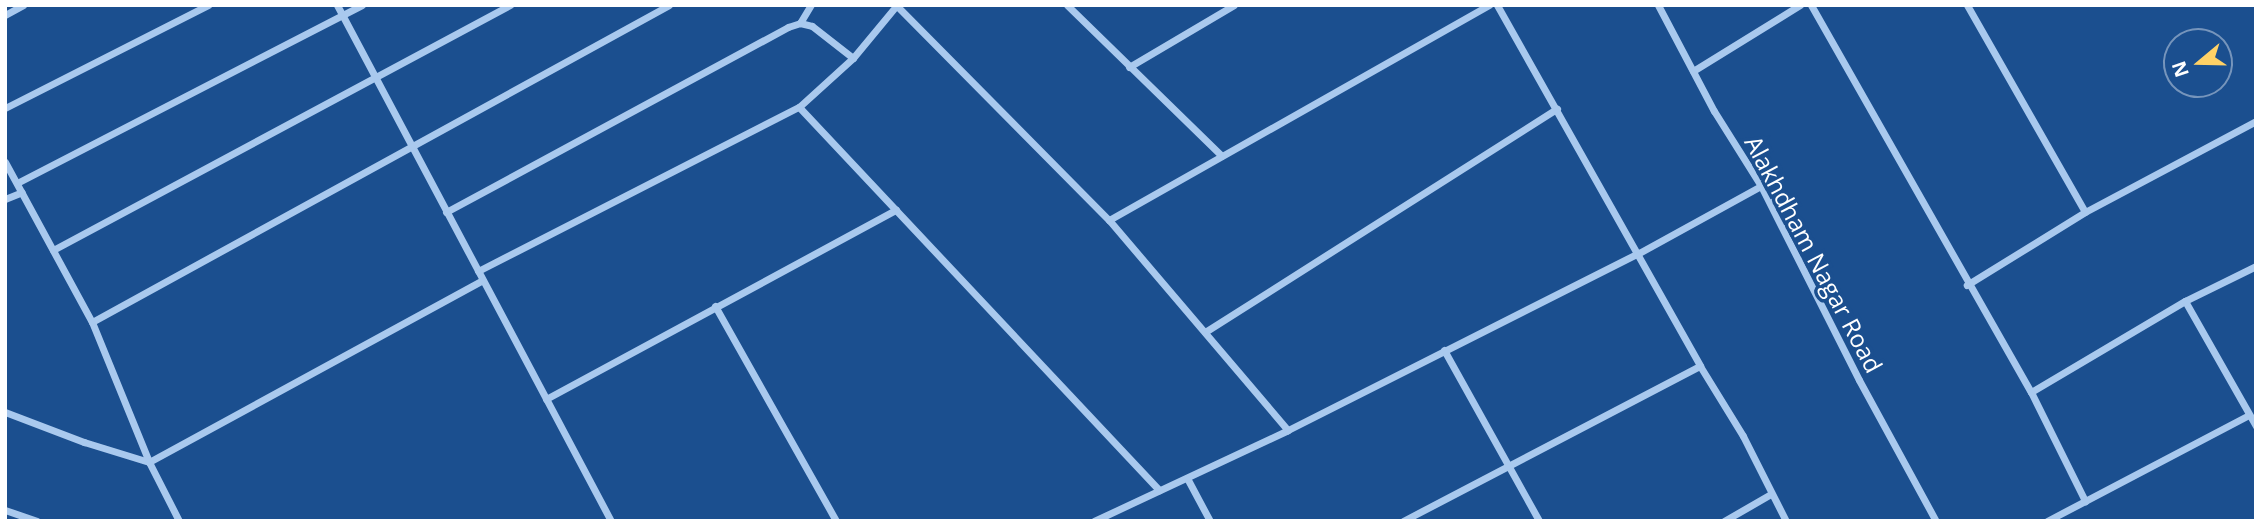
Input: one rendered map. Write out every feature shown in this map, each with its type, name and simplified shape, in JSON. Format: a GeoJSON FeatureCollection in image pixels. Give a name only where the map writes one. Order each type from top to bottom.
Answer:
{"type":"FeatureCollection","features":[{"type":"Feature","properties":{"kind":"street"},"geometry":{"type":"LineString","coordinates":[[5,15],[23,5]]}},
{"type":"Feature","properties":{"kind":"street"},"geometry":{"type":"LineString","coordinates":[[5,108],[208,5]]}},
{"type":"Feature","properties":{"kind":"street"},"geometry":{"type":"LineString","coordinates":[[337,5],[611,521]]}},
{"type":"Feature","properties":{"kind":"street"},"geometry":{"type":"LineString","coordinates":[[16,183],[362,5]]}},
{"type":"Feature","properties":{"kind":"street"},"geometry":{"type":"LineString","coordinates":[[53,250],[510,5]]}},
{"type":"Feature","properties":{"kind":"street"},"geometry":{"type":"LineString","coordinates":[[92,322],[669,5]]}},
{"type":"Feature","properties":{"kind":"street"},"geometry":{"type":"LineString","coordinates":[[446,212],[800,23],[811,5]]}},
{"type":"Feature","properties":{"kind":"street"},"geometry":{"type":"LineString","coordinates":[[1067,5],[1222,156]]}},
{"type":"Feature","properties":{"kind":"street"},"geometry":{"type":"LineString","coordinates":[[1129,67],[1234,5]]}},
{"type":"Feature","properties":{"kind":"street"},"geometry":{"type":"LineString","coordinates":[[1109,220],[1489,5]]}},
{"type":"Feature","properties":{"kind":"street"},"geometry":{"type":"LineString","coordinates":[[1497,5],[1639,253],[1700,366],[1743,436],[1786,521]]}},
{"type":"Feature","properties":{"kind":"street","name":"Alakhdham Nagar Road"},"geometry":{"type":"LineString","coordinates":[[1658,5],[1693,71],[1761,186],[1859,380],[1936,521]]}},
{"type":"Feature","properties":{"kind":"street"},"geometry":{"type":"LineString","coordinates":[[1693,71],[1800,5]]}},
{"type":"Feature","properties":{"kind":"street"},"geometry":{"type":"LineString","coordinates":[[1811,5],[1967,285],[2031,392],[2085,501]]}},
{"type":"Feature","properties":{"kind":"street"},"geometry":{"type":"LineString","coordinates":[[1967,5],[2085,212]]}},
{"type":"Feature","properties":{"kind":"street"},"geometry":{"type":"LineString","coordinates":[[478,271],[799,107],[853,58],[896,6],[1109,220],[1288,430]]}},
{"type":"Feature","properties":{"kind":"street"},"geometry":{"type":"LineString","coordinates":[[800,23],[813,26],[853,58]]}},
{"type":"Feature","properties":{"kind":"street"},"geometry":{"type":"LineString","coordinates":[[799,107],[1159,491]]}},
{"type":"Feature","properties":{"kind":"street"},"geometry":{"type":"LineString","coordinates":[[1205,332],[1557,109]]}},
{"type":"Feature","properties":{"kind":"street"},"geometry":{"type":"LineString","coordinates":[[1967,285],[2085,212],[2256,121]]}},
{"type":"Feature","properties":{"kind":"street"},"geometry":{"type":"LineString","coordinates":[[5,162],[92,322],[149,462],[176,519]]}},
{"type":"Feature","properties":{"kind":"street"},"geometry":{"type":"LineString","coordinates":[[1094,521],[1288,430],[1639,253],[1761,186]]}},
{"type":"Feature","properties":{"kind":"street"},"geometry":{"type":"LineString","coordinates":[[5,199],[22,192]]}},
{"type":"Feature","properties":{"kind":"street"},"geometry":{"type":"LineString","coordinates":[[546,398],[896,210]]}},
{"type":"Feature","properties":{"kind":"street"},"geometry":{"type":"LineString","coordinates":[[2031,392],[2185,301],[2256,266]]}},
{"type":"Feature","properties":{"kind":"street"},"geometry":{"type":"LineString","coordinates":[[5,412],[84,442],[149,462],[483,280]]}},
{"type":"Feature","properties":{"kind":"street"},"geometry":{"type":"LineString","coordinates":[[2185,301],[2256,426]]}},
{"type":"Feature","properties":{"kind":"street"},"geometry":{"type":"LineString","coordinates":[[715,306],[835,521]]}},
{"type":"Feature","properties":{"kind":"street"},"geometry":{"type":"LineString","coordinates":[[1444,350],[1539,521]]}},
{"type":"Feature","properties":{"kind":"street"},"geometry":{"type":"LineString","coordinates":[[1403,521],[1700,366]]}},
{"type":"Feature","properties":{"kind":"street"},"geometry":{"type":"LineString","coordinates":[[2047,521],[2249,415]]}},
{"type":"Feature","properties":{"kind":"street"},"geometry":{"type":"LineString","coordinates":[[1187,478],[1210,521]]}},
{"type":"Feature","properties":{"kind":"street"},"geometry":{"type":"LineString","coordinates":[[1724,521],[1772,494]]}},
{"type":"Feature","properties":{"kind":"street"},"geometry":{"type":"LineString","coordinates":[[5,510],[37,521]]}}]}
